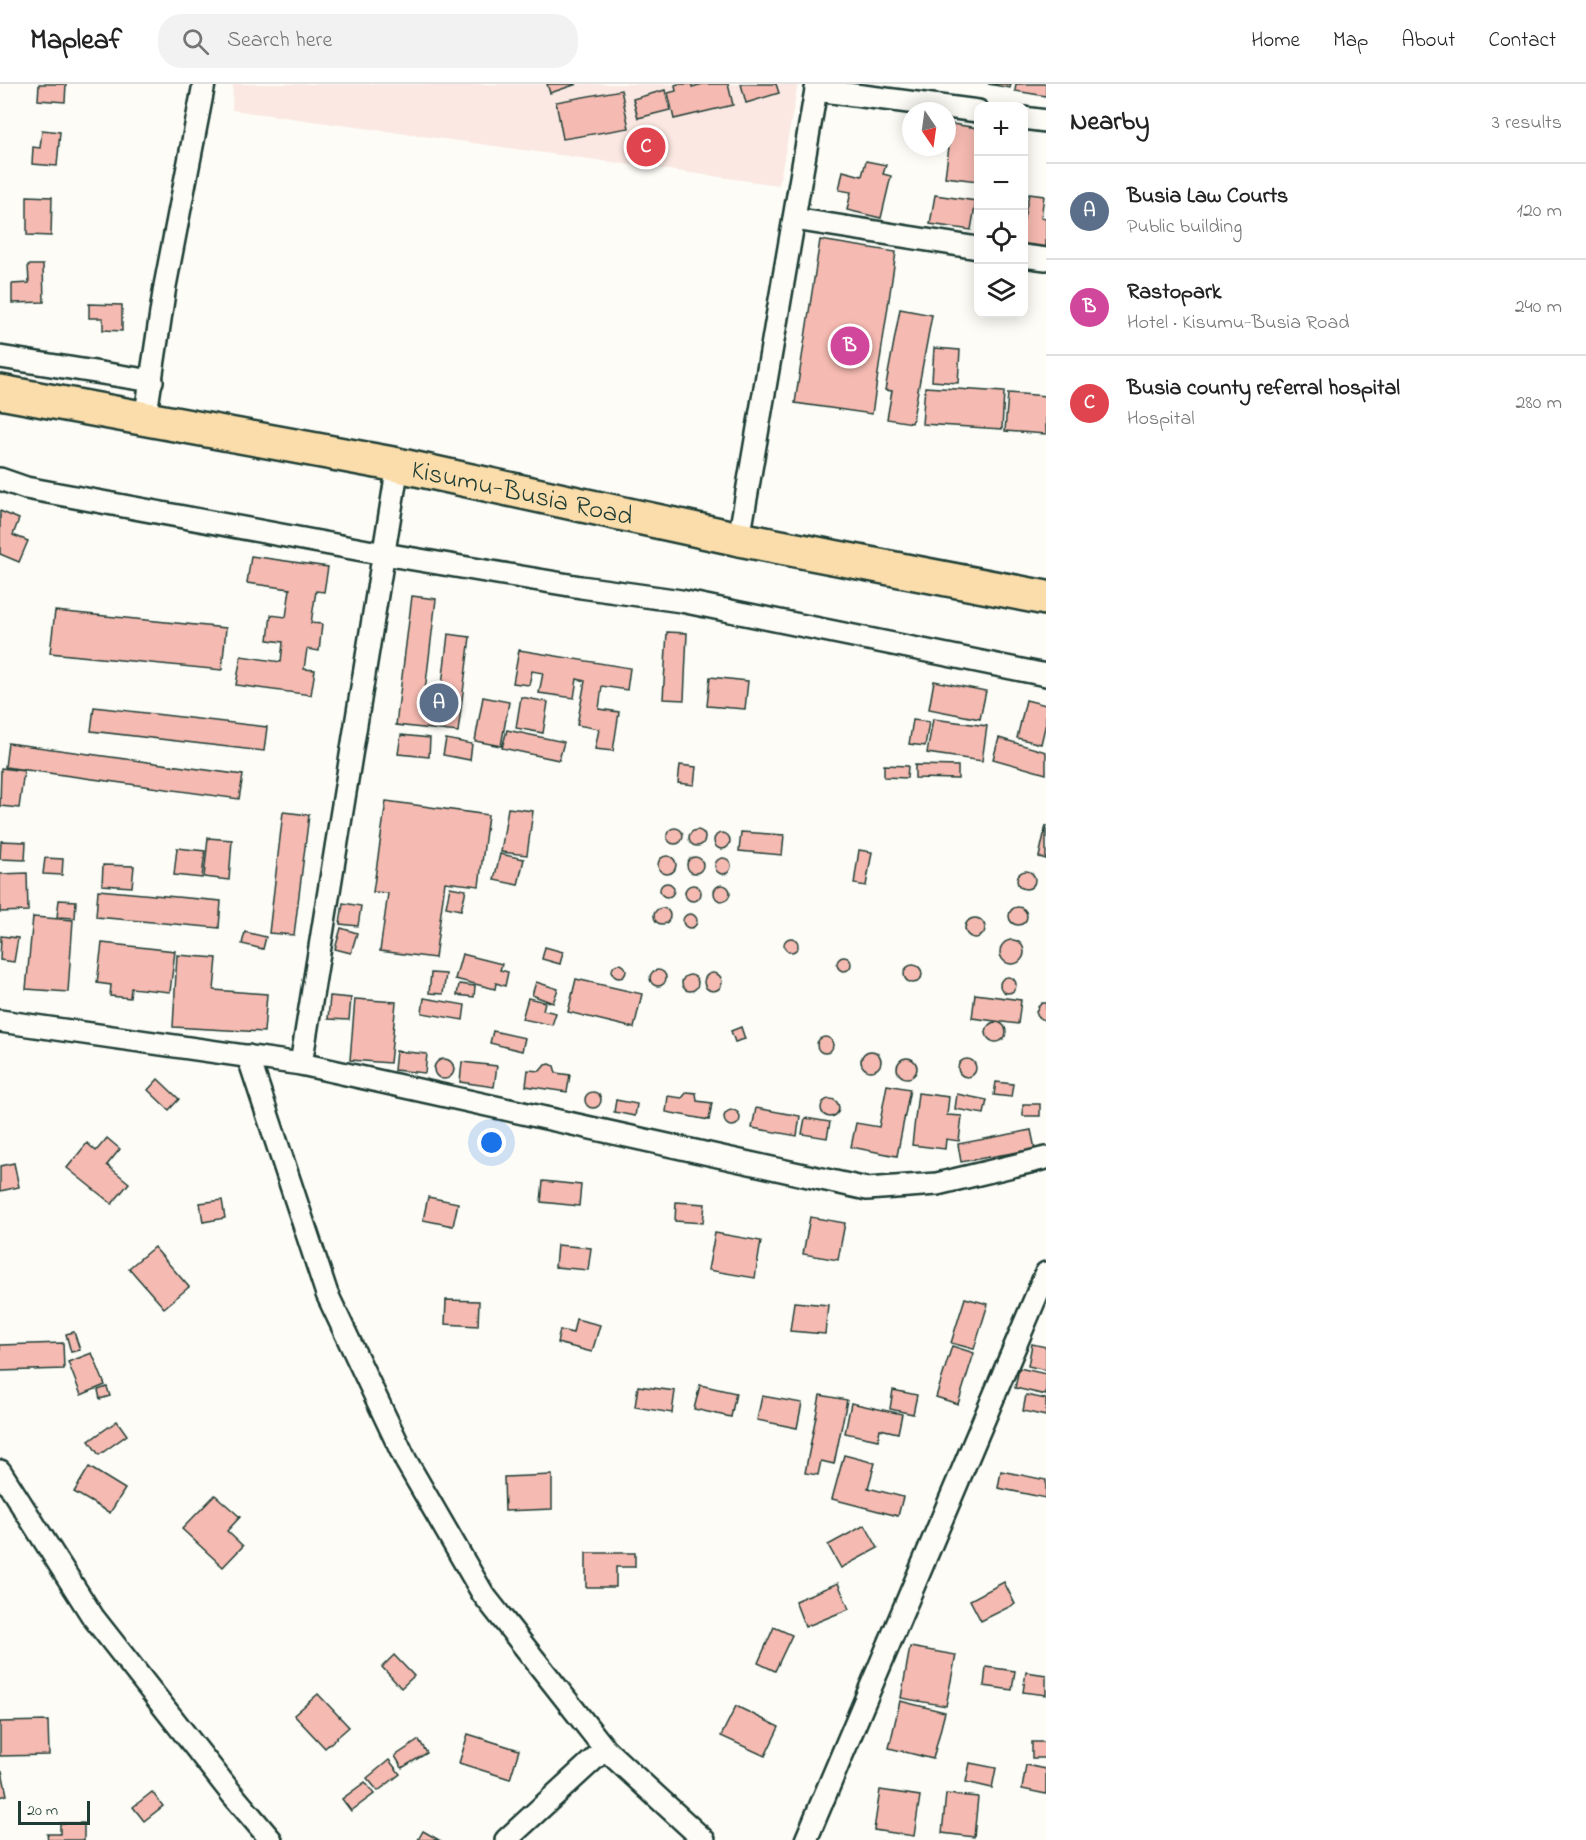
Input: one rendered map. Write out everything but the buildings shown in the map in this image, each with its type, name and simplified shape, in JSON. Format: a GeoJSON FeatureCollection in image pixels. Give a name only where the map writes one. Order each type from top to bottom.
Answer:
{"type":"FeatureCollection","features":[{"type":"Feature","properties":{"kind":"highway","name":"Kisumu-Busia Road"},"geometry":{"type":"LineString","coordinates":[[0,392],[398,465],[739,539],[1046,598]]}},
{"type":"Feature","properties":{"kind":"street"},"geometry":{"type":"LineString","coordinates":[[145,420],[165,286],[204,84]]}},
{"type":"Feature","properties":{"kind":"street"},"geometry":{"type":"LineString","coordinates":[[739,539],[816,87],[974,110]]}},
{"type":"Feature","properties":{"kind":"street"},"geometry":{"type":"LineString","coordinates":[[1028,119],[1046,121]]}},
{"type":"Feature","properties":{"kind":"street"},"geometry":{"type":"LineString","coordinates":[[794,219],[974,247]]}},
{"type":"Feature","properties":{"kind":"street"},"geometry":{"type":"LineString","coordinates":[[1028,257],[1046,259]]}},
{"type":"Feature","properties":{"kind":"street"},"geometry":{"type":"LineString","coordinates":[[0,357],[152,381]]}},
{"type":"Feature","properties":{"kind":"street"},"geometry":{"type":"LineString","coordinates":[[301,1064],[398,465]]}},
{"type":"Feature","properties":{"kind":"street"},"geometry":{"type":"LineString","coordinates":[[0,479],[26,488],[384,554],[581,587],[681,601],[1046,675]]}},
{"type":"Feature","properties":{"kind":"street"},"geometry":{"type":"LineString","coordinates":[[0,1021],[301,1064],[867,1189],[937,1184],[1046,1158]]}},
{"type":"Feature","properties":{"kind":"street"},"geometry":{"type":"LineString","coordinates":[[248,1056],[327,1294],[406,1461],[483,1594],[605,1749],[704,1840]]}},
{"type":"Feature","properties":{"kind":"street"},"geometry":{"type":"LineString","coordinates":[[806,1840],[1046,1273]]}},
{"type":"Feature","properties":{"kind":"street"},"geometry":{"type":"LineString","coordinates":[[0,1471],[93,1617],[270,1840]]}},
{"type":"Feature","properties":{"kind":"street"},"geometry":{"type":"LineString","coordinates":[[506,1840],[605,1749]]}},
{"type":"Feature","properties":{"kind":"shaded area"},"geometry":{"type":"Polygon","coordinates":[[[233,84],[798,84],[779,185],[232,110],[233,84]]]}},
{"type":"Feature","properties":{"kind":"place","name":"Busia county referral hospital"},"geometry":{"type":"Point","coordinates":[646,147]}},
{"type":"Feature","properties":{"kind":"place","name":"Rastopark"},"geometry":{"type":"Point","coordinates":[850,346]}},
{"type":"Feature","properties":{"kind":"place","name":"Busia Law Courts"},"geometry":{"type":"Point","coordinates":[439,703]}}]}
